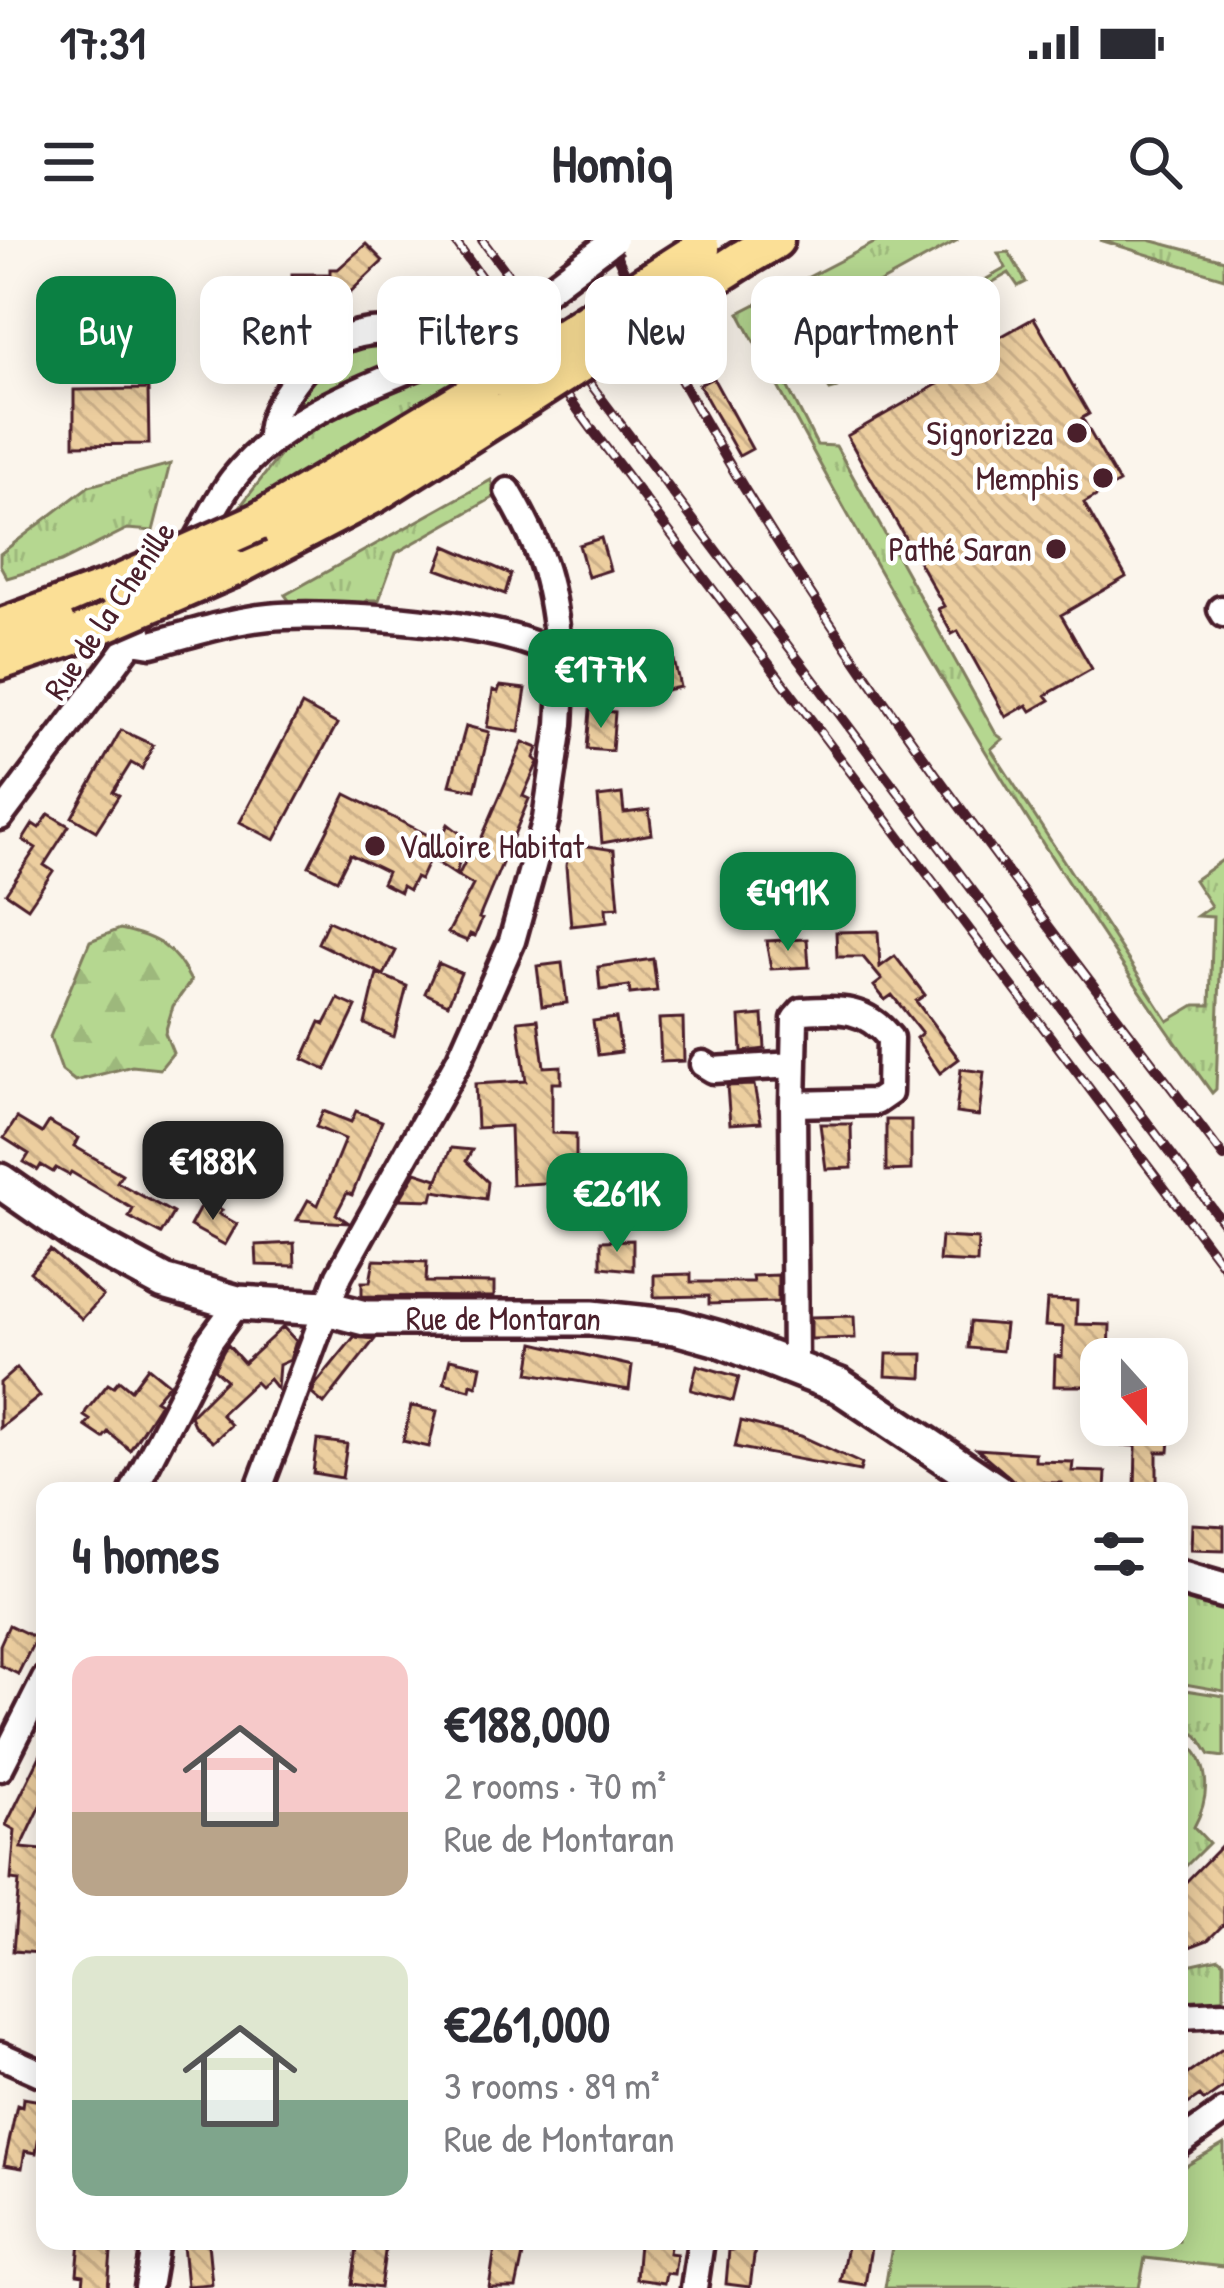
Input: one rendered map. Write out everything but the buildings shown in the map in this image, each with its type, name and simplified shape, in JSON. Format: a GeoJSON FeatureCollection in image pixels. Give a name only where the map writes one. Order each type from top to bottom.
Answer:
{"type":"FeatureCollection","features":[{"type":"Feature","properties":{"kind":"main road"},"geometry":{"type":"LineString","coordinates":[[0,661],[80,634],[233,568],[376,493],[504,394],[720,250],[775,240]]}},
{"type":"Feature","properties":{"kind":"main road"},"geometry":{"type":"LineString","coordinates":[[0,628],[112,587],[258,521],[504,394]]}},
{"type":"Feature","properties":{"kind":"street","name":"Rue de la Chenille"},"geometry":{"type":"LineString","coordinates":[[561,280],[614,240]]}},
{"type":"Feature","properties":{"kind":"street","name":"Rue de la Chenille"},"geometry":{"type":"LineString","coordinates":[[270,440],[269,422],[303,370],[343,339],[377,331]]}},
{"type":"Feature","properties":{"kind":"street","name":"Rue de la Chenille"},"geometry":{"type":"LineString","coordinates":[[0,817],[133,641],[202,535],[214,504],[270,440],[309,413],[378,384]]}},
{"type":"Feature","properties":{"kind":"street"},"geometry":{"type":"LineString","coordinates":[[261,1482],[339,1274],[460,1058],[512,941],[530,885],[554,773],[563,664],[554,596],[543,557],[508,491]]}},
{"type":"Feature","properties":{"kind":"street"},"geometry":{"type":"LineString","coordinates":[[133,641],[152,644],[268,616],[328,614],[476,629],[545,647],[559,656]]}},
{"type":"Feature","properties":{"kind":"street"},"geometry":{"type":"LineString","coordinates":[[793,1104],[876,1102],[889,1093],[890,1038],[854,1009],[802,1011],[795,1019],[793,1065],[793,1104],[795,1366]]}},
{"type":"Feature","properties":{"kind":"street"},"geometry":{"type":"LineString","coordinates":[[703,1064],[713,1070],[793,1065]]}},
{"type":"Feature","properties":{"kind":"street","name":"Rue de Montaran"},"geometry":{"type":"LineString","coordinates":[[0,1181],[79,1236],[164,1282],[238,1303],[326,1308],[365,1318],[592,1318],[676,1327],[840,1386],[983,1482]]}},
{"type":"Feature","properties":{"kind":"street"},"geometry":{"type":"LineString","coordinates":[[138,1482],[210,1341],[238,1303]]}},
{"type":"Feature","properties":{"kind":"street"},"geometry":{"type":"LineString","coordinates":[[1188,1581],[1224,1592]]}},
{"type":"Feature","properties":{"kind":"street"},"geometry":{"type":"LineString","coordinates":[[0,1768],[36,1697]]}},
{"type":"Feature","properties":{"kind":"street"},"geometry":{"type":"LineString","coordinates":[[1188,2016],[1224,2014]]}},
{"type":"Feature","properties":{"kind":"street"},"geometry":{"type":"LineString","coordinates":[[0,2054],[36,2070]]}},
{"type":"Feature","properties":{"kind":"street"},"geometry":{"type":"LineString","coordinates":[[1188,2138],[1224,2112]]}},
{"type":"Feature","properties":{"kind":"street"},"geometry":{"type":"LineString","coordinates":[[148,2288],[154,2250]]}},
{"type":"Feature","properties":{"kind":"street"},"geometry":{"type":"LineString","coordinates":[[694,2288],[699,2250]]}},
{"type":"Feature","properties":{"kind":"green space"},"geometry":{"type":"Polygon","coordinates":[[[880,240],[958,240],[893,276],[810,276],[880,240]]]}},
{"type":"Feature","properties":{"kind":"green space"},"geometry":{"type":"Polygon","coordinates":[[[1100,240],[1149,240],[1224,260],[1224,278],[1100,240]]]}},
{"type":"Feature","properties":{"kind":"green space"},"geometry":{"type":"Polygon","coordinates":[[[1009,252],[1026,282],[1018,286],[1009,273],[992,276],[1006,268],[998,253],[1009,252]]]}},
{"type":"Feature","properties":{"kind":"green space"},"geometry":{"type":"Polygon","coordinates":[[[751,307],[751,335],[739,313],[751,307]]]}},
{"type":"Feature","properties":{"kind":"green space"},"geometry":{"type":"Polygon","coordinates":[[[377,337],[377,371],[353,381],[353,347],[377,337]]]}},
{"type":"Feature","properties":{"kind":"green space"},"geometry":{"type":"Polygon","coordinates":[[[306,384],[345,384],[298,404],[295,401],[306,384]]]}},
{"type":"Feature","properties":{"kind":"green space"},"geometry":{"type":"Polygon","coordinates":[[[408,384],[454,384],[373,435],[239,508],[293,438],[345,408],[408,384]]]}},
{"type":"Feature","properties":{"kind":"green space"},"geometry":{"type":"Polygon","coordinates":[[[777,384],[786,384],[817,445],[836,446],[996,734],[1003,739],[991,749],[1168,1021],[1195,1005],[1210,1005],[1213,917],[1197,916],[1211,906],[1194,880],[1224,859],[1216,1089],[1212,1093],[1021,809],[847,514],[777,384]]]}},
{"type":"Feature","properties":{"kind":"green space"},"geometry":{"type":"Polygon","coordinates":[[[170,464],[153,531],[127,529],[61,562],[7,578],[0,554],[89,486],[170,464]]]}},
{"type":"Feature","properties":{"kind":"green space"},"geometry":{"type":"Polygon","coordinates":[[[491,480],[496,496],[396,553],[379,600],[361,606],[291,603],[285,595],[491,480]]]}},
{"type":"Feature","properties":{"kind":"green space"},"geometry":{"type":"Polygon","coordinates":[[[120,929],[163,945],[191,981],[173,1006],[165,1033],[173,1053],[160,1069],[132,1066],[75,1081],[62,1071],[50,1037],[90,941],[120,929]]]}},
{"type":"Feature","properties":{"kind":"green space"},"geometry":{"type":"Polygon","coordinates":[[[1188,1594],[1224,1605],[1224,1691],[1188,1685],[1188,1594]]]}},
{"type":"Feature","properties":{"kind":"green space"},"geometry":{"type":"Polygon","coordinates":[[[1188,1690],[1224,1696],[1224,1757],[1210,1755],[1188,1729],[1188,1690]]]}},
{"type":"Feature","properties":{"kind":"green space"},"geometry":{"type":"Polygon","coordinates":[[[1188,1743],[1198,1755],[1205,1778],[1194,1827],[1209,1843],[1188,1864],[1188,1743]]]}},
{"type":"Feature","properties":{"kind":"green space"},"geometry":{"type":"Polygon","coordinates":[[[1219,1958],[1224,1962],[1224,2002],[1188,2006],[1188,1965],[1219,1958]]]}},
{"type":"Feature","properties":{"kind":"green space"},"geometry":{"type":"Polygon","coordinates":[[[1224,2144],[1224,2267],[1145,2258],[1139,2288],[885,2288],[891,2250],[1188,2250],[1188,2165],[1224,2144]]]}},
{"type":"Feature","properties":{"kind":"railway"},"geometry":{"type":"LineString","coordinates":[[454,240],[1224,1267]]}},
{"type":"Feature","properties":{"kind":"railway"},"geometry":{"type":"LineString","coordinates":[[482,240],[1224,1224]]}},
{"type":"Feature","properties":{"kind":"railway"},"geometry":{"type":"LineString","coordinates":[[609,240],[672,364],[815,600],[974,826],[1224,1157]]}},
{"type":"Feature","properties":{"kind":"place","name":"Signorizza"},"geometry":{"type":"Point","coordinates":[1077,433]}},
{"type":"Feature","properties":{"kind":"place","name":"Memphis"},"geometry":{"type":"Point","coordinates":[1103,478]}},
{"type":"Feature","properties":{"kind":"place","name":"Pathé Saran"},"geometry":{"type":"Point","coordinates":[1056,549]}},
{"type":"Feature","properties":{"kind":"place","name":"Valloire Habitat"},"geometry":{"type":"Point","coordinates":[375,846]}}]}
